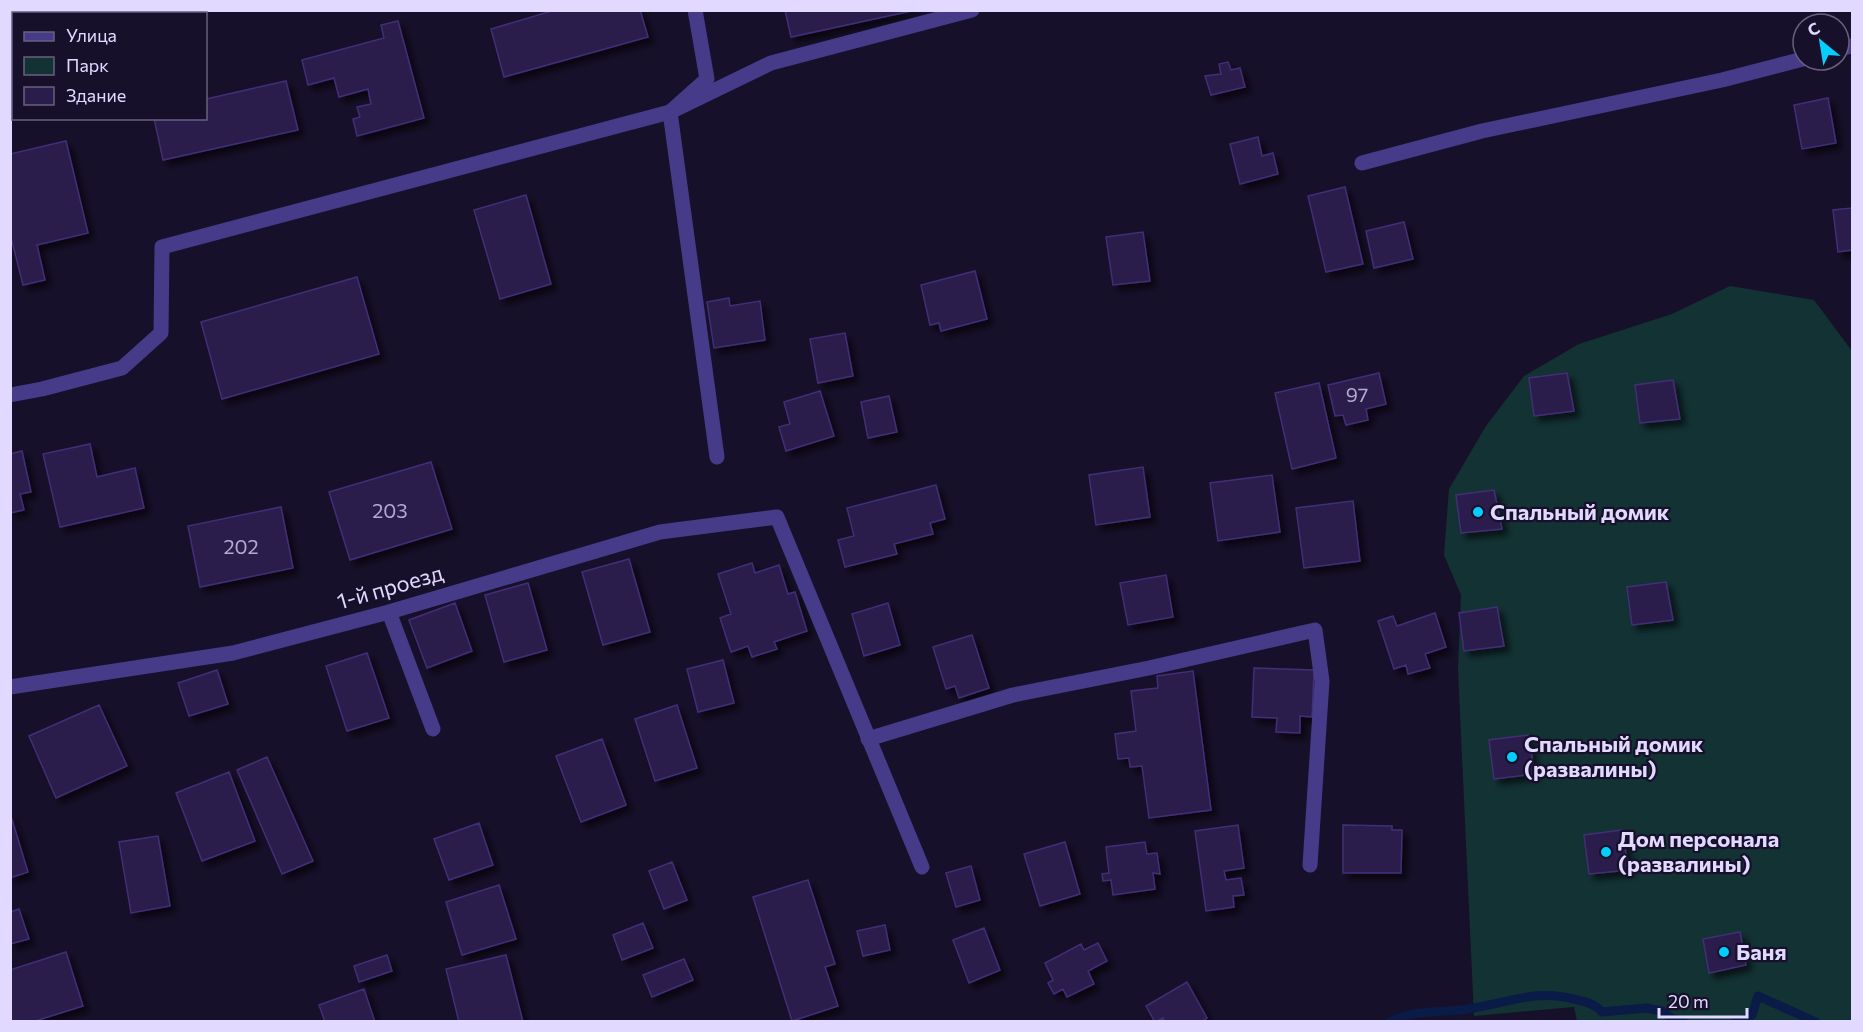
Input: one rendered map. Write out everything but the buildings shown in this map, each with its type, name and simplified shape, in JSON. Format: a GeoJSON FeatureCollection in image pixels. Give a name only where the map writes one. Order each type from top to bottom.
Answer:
{"type":"FeatureCollection","features":[{"type":"Feature","properties":{"kind":"street"},"geometry":{"type":"LineString","coordinates":[[670,112],[706,79],[695,10]]}},
{"type":"Feature","properties":{"kind":"street"},"geometry":{"type":"LineString","coordinates":[[10,395],[42,390],[122,368],[161,333],[162,247],[670,112],[771,63],[972,10]]}},
{"type":"Feature","properties":{"kind":"street"},"geometry":{"type":"LineString","coordinates":[[1362,163],[1482,130],[1722,80],[1791,62]]}},
{"type":"Feature","properties":{"kind":"street"},"geometry":{"type":"LineString","coordinates":[[670,112],[717,457]]}},
{"type":"Feature","properties":{"kind":"street","name":"1-й проезд"},"geometry":{"type":"LineString","coordinates":[[10,687],[233,653],[389,612],[660,532],[777,517],[868,740]]}},
{"type":"Feature","properties":{"kind":"street"},"geometry":{"type":"LineString","coordinates":[[389,612],[433,729]]}},
{"type":"Feature","properties":{"kind":"street"},"geometry":{"type":"LineString","coordinates":[[922,867],[868,740],[1013,694],[1149,668],[1315,630],[1322,681],[1310,865]]}},
{"type":"Feature","properties":{"kind":"green space"},"geometry":{"type":"Polygon","coordinates":[[[1730,286],[1814,300],[1852,351],[1852,1021],[1577,1021],[1574,1007],[1474,1016],[1458,670],[1461,595],[1444,555],[1449,489],[1486,426],[1524,376],[1579,344],[1672,314],[1730,286]]]}},
{"type":"Feature","properties":{"kind":"waterway"},"geometry":{"type":"LineString","coordinates":[[1390,1022],[1418,1013],[1468,1009],[1535,996],[1563,997],[1585,1002],[1594,1005],[1602,1012],[1646,1008],[1662,1011],[1671,1018],[1684,1022]]}},
{"type":"Feature","properties":{"kind":"waterway"},"geometry":{"type":"LineString","coordinates":[[1735,1022],[1752,1015],[1758,996],[1816,1022]]}},
{"type":"Feature","properties":{"kind":"place","name":"Спальный домик"},"geometry":{"type":"Point","coordinates":[1478,512]}},
{"type":"Feature","properties":{"kind":"place","name":"Спальный домик (развалины)"},"geometry":{"type":"Point","coordinates":[1512,757]}},
{"type":"Feature","properties":{"kind":"place","name":"Дом персонала (развалины)"},"geometry":{"type":"Point","coordinates":[1606,852]}},
{"type":"Feature","properties":{"kind":"place","name":"Баня"},"geometry":{"type":"Point","coordinates":[1724,952]}}]}
